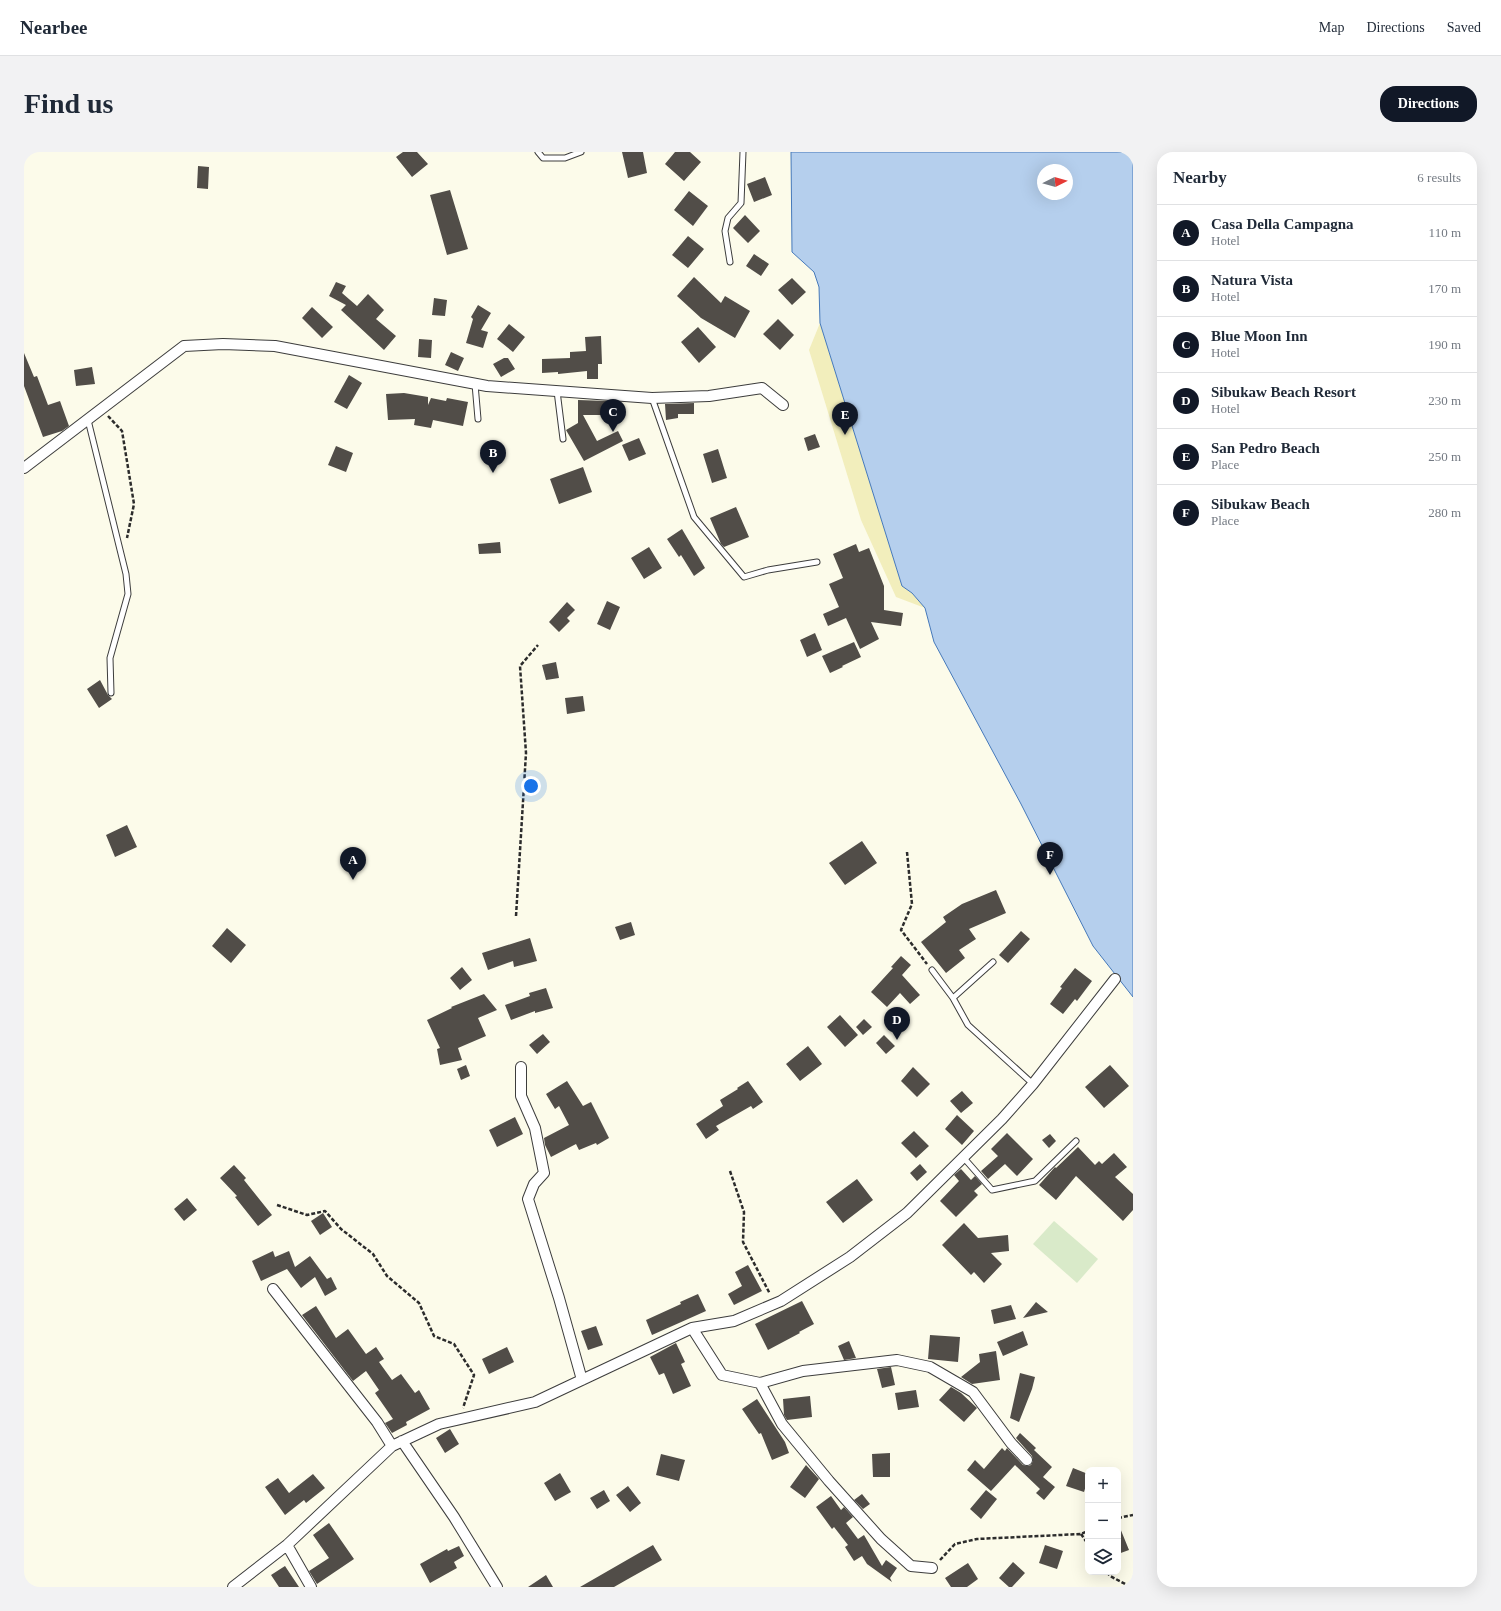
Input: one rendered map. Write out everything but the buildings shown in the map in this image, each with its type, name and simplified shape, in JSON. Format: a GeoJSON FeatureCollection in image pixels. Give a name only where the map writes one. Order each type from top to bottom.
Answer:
{"type":"FeatureCollection","features":[{"type":"Feature","properties":{"kind":"street"},"geometry":{"type":"LineString","coordinates":[[24,468],[184,346],[223,344],[275,346],[475,384],[652,398],[709,396],[762,388],[783,405]]}},
{"type":"Feature","properties":{"kind":"street"},"geometry":{"type":"LineString","coordinates":[[233,1587],[287,1545],[392,1446],[439,1424],[535,1402],[692,1328],[734,1321],[782,1301],[850,1257],[907,1213],[1002,1120],[1033,1084],[1115,980]]}},
{"type":"Feature","properties":{"kind":"street"},"geometry":{"type":"LineString","coordinates":[[521,1066],[521,1096],[535,1128],[544,1173],[534,1184],[528,1199],[559,1298],[582,1380]]}},
{"type":"Feature","properties":{"kind":"street"},"geometry":{"type":"LineString","coordinates":[[273,1289],[377,1422],[392,1446]]}},
{"type":"Feature","properties":{"kind":"street"},"geometry":{"type":"LineString","coordinates":[[692,1328],[722,1375],[760,1383],[803,1371],[897,1360],[930,1367],[973,1392],[1011,1443],[1027,1460]]}},
{"type":"Feature","properties":{"kind":"street"},"geometry":{"type":"LineString","coordinates":[[760,1383],[782,1424],[829,1481],[881,1539],[911,1566],[932,1568]]}},
{"type":"Feature","properties":{"kind":"street"},"geometry":{"type":"LineString","coordinates":[[402,1441],[454,1516],[497,1587]]}},
{"type":"Feature","properties":{"kind":"street"},"geometry":{"type":"LineString","coordinates":[[287,1545],[311,1587]]}},
{"type":"Feature","properties":{"kind":"lane"},"geometry":{"type":"LineString","coordinates":[[538,152],[543,158],[565,158],[581,152]]}},
{"type":"Feature","properties":{"kind":"lane"},"geometry":{"type":"LineString","coordinates":[[730,262],[725,231],[728,218],[741,203],[743,152]]}},
{"type":"Feature","properties":{"kind":"lane"},"geometry":{"type":"LineString","coordinates":[[475,384],[478,419]]}},
{"type":"Feature","properties":{"kind":"lane"},"geometry":{"type":"LineString","coordinates":[[557,391],[563,439]]}},
{"type":"Feature","properties":{"kind":"lane"},"geometry":{"type":"LineString","coordinates":[[652,398],[694,517],[744,577],[768,570],[817,562]]}},
{"type":"Feature","properties":{"kind":"lane"},"geometry":{"type":"LineString","coordinates":[[88,420],[126,574],[128,594],[110,658],[111,693]]}},
{"type":"Feature","properties":{"kind":"lane"},"geometry":{"type":"LineString","coordinates":[[953,998],[993,962]]}},
{"type":"Feature","properties":{"kind":"lane"},"geometry":{"type":"LineString","coordinates":[[932,970],[953,998],[968,1025],[1033,1084]]}},
{"type":"Feature","properties":{"kind":"lane"},"geometry":{"type":"LineString","coordinates":[[963,1157],[992,1190],[1035,1181],[1076,1141]]}},
{"type":"Feature","properties":{"kind":"path"},"geometry":{"type":"LineString","coordinates":[[101,408],[122,430],[134,504],[122,558]]}},
{"type":"Feature","properties":{"kind":"path"},"geometry":{"type":"LineString","coordinates":[[516,916],[526,754],[520,666],[538,645]]}},
{"type":"Feature","properties":{"kind":"path"},"geometry":{"type":"LineString","coordinates":[[907,852],[912,904],[901,930],[932,970]]}},
{"type":"Feature","properties":{"kind":"path"},"geometry":{"type":"LineString","coordinates":[[730,1171],[744,1212],[743,1242],[775,1304]]}},
{"type":"Feature","properties":{"kind":"path"},"geometry":{"type":"LineString","coordinates":[[277,1205],[307,1215],[325,1211],[341,1229],[372,1254],[387,1276],[419,1303],[434,1336],[454,1344],[474,1375],[459,1420]]}},
{"type":"Feature","properties":{"kind":"path"},"geometry":{"type":"LineString","coordinates":[[1121,1517],[1133,1515]]}},
{"type":"Feature","properties":{"kind":"path"},"geometry":{"type":"LineString","coordinates":[[932,1568],[955,1544],[977,1539],[1081,1534],[1085,1532]]}},
{"type":"Feature","properties":{"kind":"path"},"geometry":{"type":"LineString","coordinates":[[1081,1534],[1085,1540]]}},
{"type":"Feature","properties":{"kind":"path"},"geometry":{"type":"LineString","coordinates":[[1109,1575],[1131,1587]]}},
{"type":"Feature","properties":{"kind":"sand"},"geometry":{"type":"Polygon","coordinates":[[[820,323],[902,586],[912,593],[925,608],[896,597],[861,520],[809,350],[820,323]]]}},
{"type":"Feature","properties":{"kind":"green space"},"geometry":{"type":"Polygon","coordinates":[[[1054,1221],[1098,1259],[1077,1283],[1033,1244],[1054,1221]]]}},
{"type":"Feature","properties":{"kind":"water"},"geometry":{"type":"Polygon","coordinates":[[[791,152],[1133,152],[1133,997],[1093,946],[1021,804],[934,642],[925,608],[912,593],[902,586],[820,323],[819,287],[814,272],[792,252],[791,152]]]}},
{"type":"Feature","properties":{"kind":"place","name":"Blue Moon Inn"},"geometry":{"type":"Point","coordinates":[613,432]}},
{"type":"Feature","properties":{"kind":"place","name":"San Pedro Beach"},"geometry":{"type":"Point","coordinates":[845,435]}},
{"type":"Feature","properties":{"kind":"place","name":"Natura Vista"},"geometry":{"type":"Point","coordinates":[493,473]}},
{"type":"Feature","properties":{"kind":"place","name":"Sibukaw Beach"},"geometry":{"type":"Point","coordinates":[1050,875]}},
{"type":"Feature","properties":{"kind":"place","name":"Casa Della Campagna"},"geometry":{"type":"Point","coordinates":[353,880]}},
{"type":"Feature","properties":{"kind":"place","name":"Sibukaw Beach Resort"},"geometry":{"type":"Point","coordinates":[897,1040]}}]}
